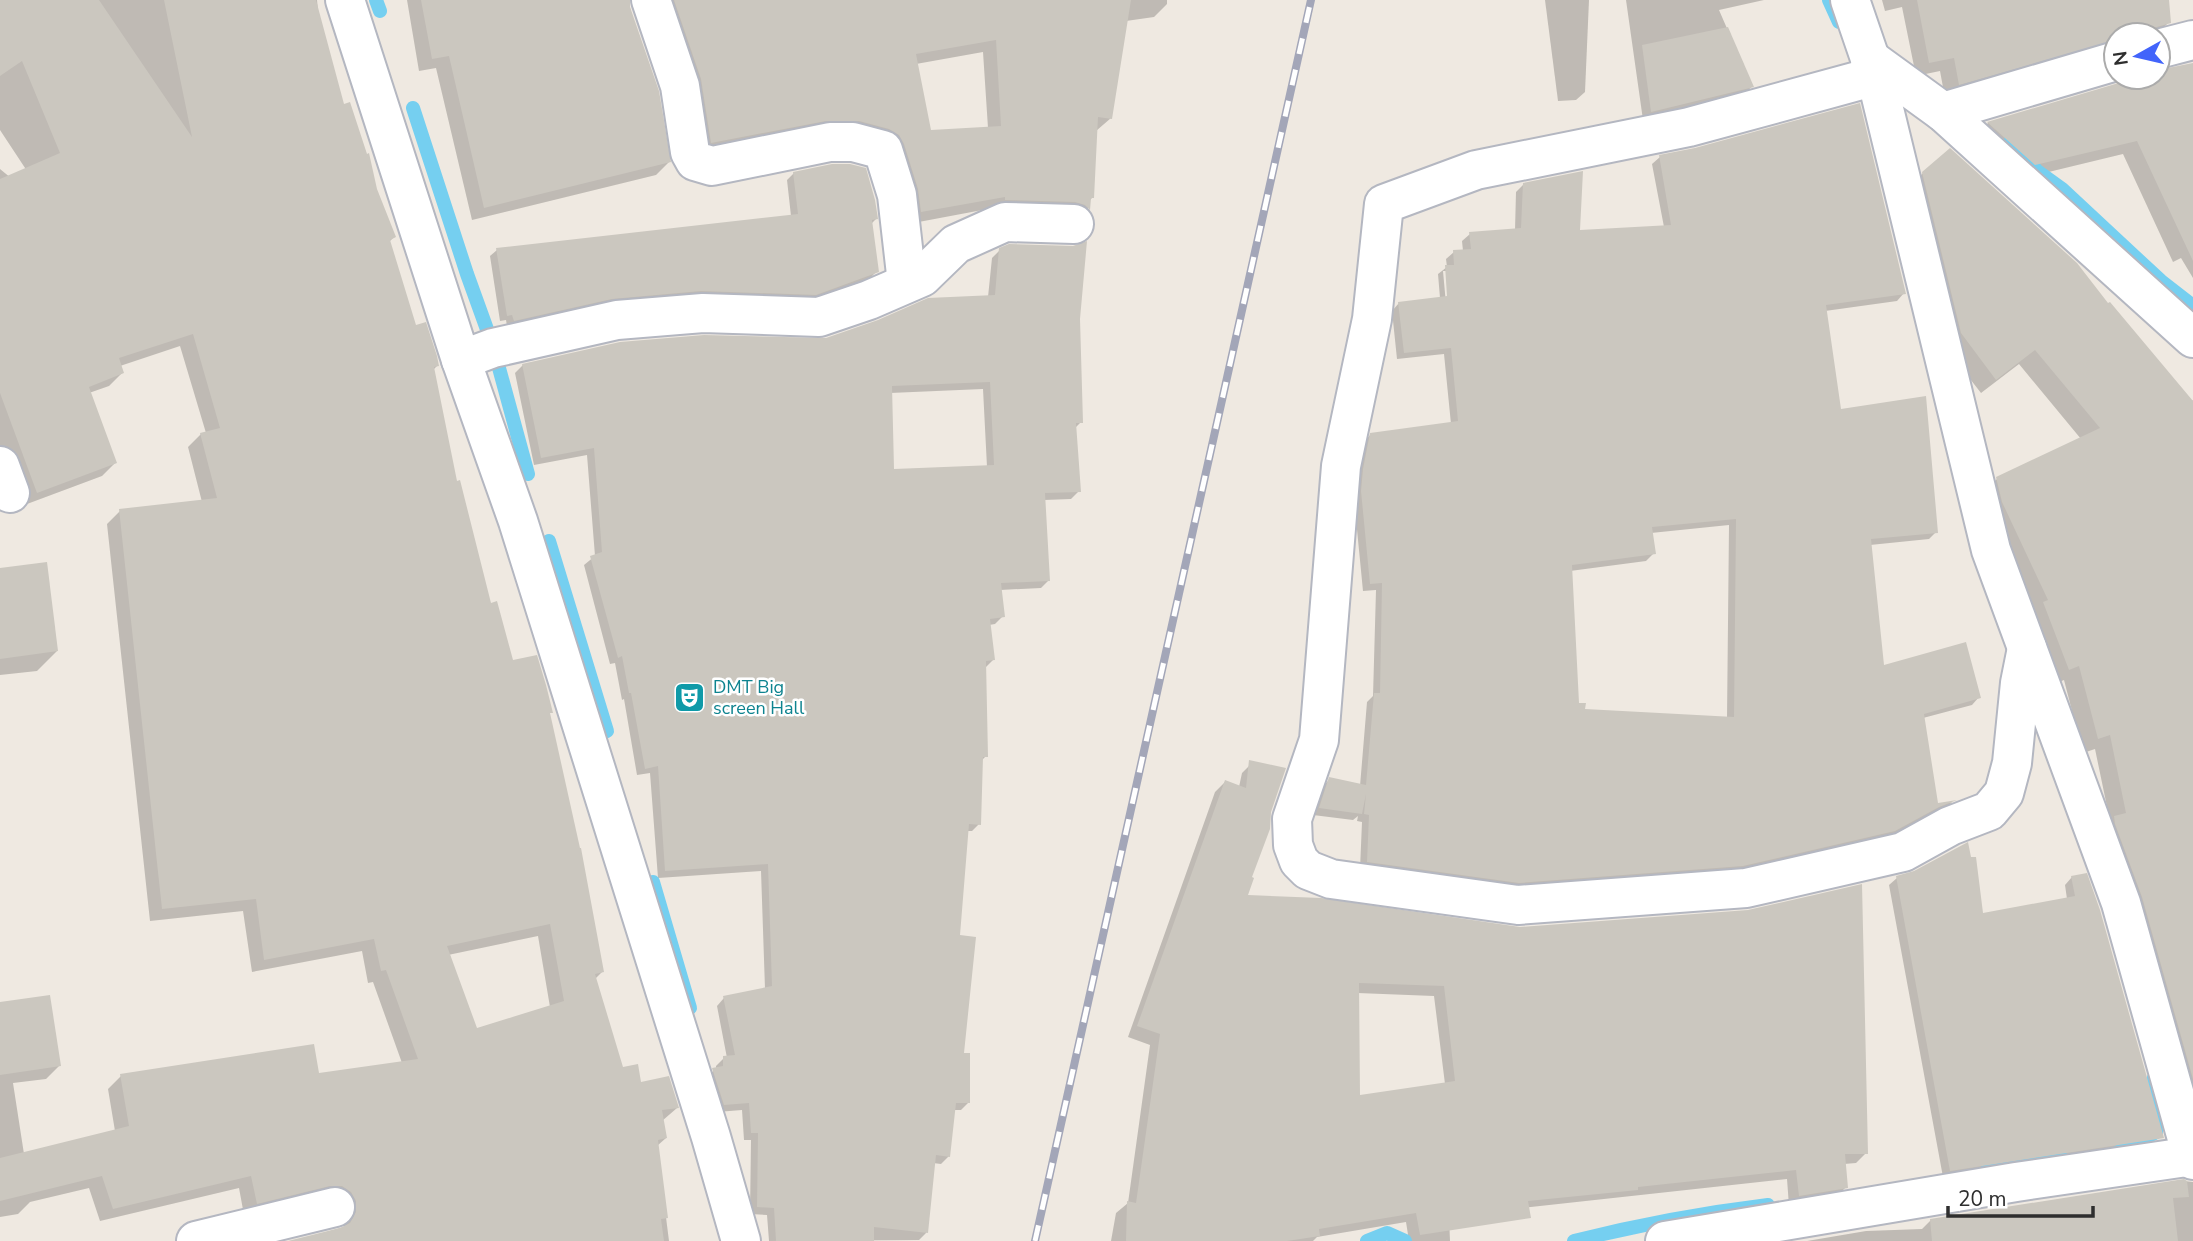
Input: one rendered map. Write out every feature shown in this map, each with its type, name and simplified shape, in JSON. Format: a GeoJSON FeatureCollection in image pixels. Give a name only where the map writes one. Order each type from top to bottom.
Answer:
{"type":"FeatureCollection","features":[{"type":"Feature","properties":{"kind":"street"},"geometry":{"type":"LineString","coordinates":[[345,0],[461,360],[522,535],[711,1137],[741,1241]]}},
{"type":"Feature","properties":{"kind":"street"},"geometry":{"type":"LineString","coordinates":[[651,0],[680,86],[690,152],[695,162],[712,166],[830,142],[853,142],[883,150],[897,195],[907,284]]}},
{"type":"Feature","properties":{"kind":"street"},"geometry":{"type":"LineString","coordinates":[[1665,1241],[2016,1182],[2193,1157],[2121,903],[1991,550],[1873,67],[1850,0]]}},
{"type":"Feature","properties":{"kind":"street"},"geometry":{"type":"LineString","coordinates":[[2172,45],[2193,40]]}},
{"type":"Feature","properties":{"kind":"street"},"geometry":{"type":"LineString","coordinates":[[1943,112],[2102,65]]}},
{"type":"Feature","properties":{"kind":"street"},"geometry":{"type":"LineString","coordinates":[[1873,67],[1943,112],[2193,338]]}},
{"type":"Feature","properties":{"kind":"street"},"geometry":{"type":"LineString","coordinates":[[1873,67],[1689,127],[1476,170],[1384,204],[1372,319],[1341,466],[1319,740],[1292,819],[1293,845],[1299,861],[1308,870],[1331,879],[1518,905],[1746,888],[1903,852],[1950,827],[1989,811],[2004,793],[2012,763],[2020,683],[2027,649]]}},
{"type":"Feature","properties":{"kind":"street"},"geometry":{"type":"LineString","coordinates":[[461,360],[493,348],[617,320],[703,313],[819,317],[907,284],[922,276],[956,244],[1005,222],[1074,224]]}},
{"type":"Feature","properties":{"kind":"street"},"geometry":{"type":"LineString","coordinates":[[196,1241],[335,1207]]}},
{"type":"Feature","properties":{"kind":"building"},"geometry":{"type":"Polygon","coordinates":[[[0,0],[99,0],[192,137],[164,0],[316,0],[344,104],[350,102],[367,154],[369,153],[377,189],[396,237],[390,240],[416,325],[426,322],[437,356],[439,366],[434,367],[457,481],[460,480],[491,603],[497,601],[513,660],[537,655],[546,685],[604,972],[595,974],[623,1067],[638,1064],[641,1082],[669,1076],[679,1108],[662,1110],[667,1138],[658,1140],[668,1218],[661,1219],[664,1241],[288,1241],[350,1223],[356,1212],[356,1201],[351,1192],[342,1186],[330,1186],[257,1204],[251,1176],[113,1209],[102,1176],[0,1201],[0,1158],[129,1126],[120,1074],[314,1044],[319,1073],[418,1059],[386,970],[381,971],[374,939],[264,960],[256,899],[162,909],[119,509],[217,498],[200,433],[220,428],[193,334],[119,358],[124,373],[89,387],[117,463],[37,493],[0,393],[0,179],[60,153],[22,61],[0,76],[0,0]],[[550,924],[447,946],[477,1028],[564,1001],[550,924]]]}},
{"type":"Feature","properties":{"kind":"building"},"geometry":{"type":"Polygon","coordinates":[[[421,0],[630,0],[630,7],[659,91],[671,162],[484,208],[449,56],[432,59],[421,0]]]}},
{"type":"Feature","properties":{"kind":"building"},"geometry":{"type":"Polygon","coordinates":[[[674,0],[1131,0],[1112,119],[1098,117],[1094,198],[1091,198],[1090,210],[1075,202],[1005,200],[1005,197],[921,212],[918,189],[899,135],[889,129],[859,121],[826,121],[711,143],[701,79],[674,0]],[[996,40],[916,54],[931,130],[1001,126],[996,40]]]}},
{"type":"Feature","properties":{"kind":"building"},"geometry":{"type":"Polygon","coordinates":[[[1917,0],[2169,0],[2171,21],[2102,21],[2102,44],[1959,85],[1954,58],[1929,63],[1917,0]]]}},
{"type":"Feature","properties":{"kind":"building"},"geometry":{"type":"Polygon","coordinates":[[[1728,27],[1754,87],[1651,112],[1642,45],[1728,27]]]}},
{"type":"Feature","properties":{"kind":"building"},"geometry":{"type":"Polygon","coordinates":[[[2193,63],[2193,261],[2137,141],[2035,165],[1987,122],[2102,88],[2102,91],[2172,91],[2172,67],[2193,63]]]}},
{"type":"Feature","properties":{"kind":"building"},"geometry":{"type":"Polygon","coordinates":[[[1860,103],[1906,294],[1826,305],[1841,409],[1926,396],[1938,533],[1871,539],[1884,665],[1966,642],[1981,698],[1924,714],[1938,803],[1957,800],[1895,831],[1743,866],[1519,883],[1367,862],[1369,815],[1364,814],[1366,794],[1362,814],[1319,808],[1329,777],[1366,785],[1374,693],[1380,693],[1382,583],[1370,584],[1361,491],[1370,433],[1458,421],[1451,348],[1404,353],[1398,302],[1447,296],[1445,265],[1454,265],[1453,250],[1471,249],[1469,232],[1521,228],[1523,183],[1583,171],[1580,230],[1671,225],[1659,155],[1695,148],[1860,103]],[[1736,519],[1652,527],[1656,554],[1572,565],[1579,703],[1586,703],[1585,709],[1734,717],[1736,519]]]}},
{"type":"Feature","properties":{"kind":"building"},"geometry":{"type":"Polygon","coordinates":[[[1950,148],[2077,263],[2193,401],[2193,1079],[2142,897],[2115,824],[2114,816],[2126,813],[2110,735],[2098,739],[2079,666],[2069,670],[2043,602],[2048,600],[2002,502],[1996,477],[2100,428],[2035,350],[1996,380],[1961,333],[1922,172],[1950,148]]]}},
{"type":"Feature","properties":{"kind":"building"},"geometry":{"type":"Polygon","coordinates":[[[832,164],[850,164],[866,168],[878,219],[872,220],[879,272],[816,295],[701,291],[612,299],[514,321],[512,315],[507,316],[496,248],[798,214],[793,172],[832,164]]]}},
{"type":"Feature","properties":{"kind":"building"},"geometry":{"type":"Polygon","coordinates":[[[1087,241],[1080,319],[1083,423],[1076,423],[1081,492],[1045,493],[1050,581],[1001,583],[1005,617],[990,619],[995,660],[986,661],[988,757],[983,757],[981,825],[969,824],[960,935],[976,937],[964,1053],[970,1053],[970,1103],[956,1103],[950,1157],[936,1155],[928,1233],[874,1227],[874,1241],[776,1241],[774,1208],[757,1207],[758,1133],[751,1133],[749,1103],[724,1105],[712,1068],[723,1066],[723,1056],[735,1055],[723,996],[772,986],[768,864],[665,871],[658,766],[645,769],[622,656],[618,658],[590,556],[602,552],[594,448],[541,458],[522,364],[620,342],[704,335],[826,338],[878,320],[928,298],[995,295],[999,248],[1009,244],[1073,246],[1087,241]],[[990,382],[892,386],[894,469],[994,465],[990,382]]]}},
{"type":"Feature","properties":{"kind":"building"},"geometry":{"type":"Polygon","coordinates":[[[47,562],[58,651],[0,659],[0,568],[47,562]]]}},
{"type":"Feature","properties":{"kind":"building"},"geometry":{"type":"Polygon","coordinates":[[[1249,760],[1286,768],[1271,812],[1270,829],[1248,895],[1321,898],[1520,927],[1748,910],[1862,884],[1868,1154],[1845,1154],[1848,1188],[1799,1196],[1796,1170],[1528,1201],[1531,1218],[1420,1235],[1416,1213],[1319,1229],[1320,1236],[1287,1241],[1126,1241],[1127,1201],[1136,1203],[1160,1034],[1137,1026],[1225,780],[1246,788],[1249,760]],[[1359,983],[1360,1095],[1455,1081],[1444,986],[1359,983]]]}},
{"type":"Feature","properties":{"kind":"building"},"geometry":{"type":"Polygon","coordinates":[[[1968,842],[1971,857],[1976,857],[1983,913],[2075,896],[2071,876],[2087,873],[2100,910],[2164,1138],[1950,1171],[1896,876],[1914,871],[1968,842]]]}},
{"type":"Feature","properties":{"kind":"building"},"geometry":{"type":"Polygon","coordinates":[[[50,995],[61,1066],[0,1075],[0,1002],[50,995]]]}},
{"type":"Feature","properties":{"kind":"building"},"geometry":{"type":"Polygon","coordinates":[[[2184,1179],[2187,1181],[2189,1197],[2173,1198],[2178,1241],[1932,1241],[1930,1219],[2184,1179]]]}},
{"type":"Feature","properties":{"kind":"waterway"},"geometry":{"type":"LineString","coordinates":[[376,0],[380,11]]}},
{"type":"Feature","properties":{"kind":"waterway"},"geometry":{"type":"LineString","coordinates":[[1829,0],[1839,22]]}},
{"type":"Feature","properties":{"kind":"waterway"},"geometry":{"type":"LineString","coordinates":[[413,108],[493,346],[528,474]]}},
{"type":"Feature","properties":{"kind":"waterway"},"geometry":{"type":"LineString","coordinates":[[2011,140],[2037,171],[2062,189],[2161,281],[2193,306]]}},
{"type":"Feature","properties":{"kind":"waterway"},"geometry":{"type":"LineString","coordinates":[[549,541],[607,731]]}},
{"type":"Feature","properties":{"kind":"waterway"},"geometry":{"type":"LineString","coordinates":[[653,882],[690,1008]]}},
{"type":"Feature","properties":{"kind":"waterway"},"geometry":{"type":"LineString","coordinates":[[2117,1153],[2156,1132],[2154,1078]]}},
{"type":"Feature","properties":{"kind":"waterway"},"geometry":{"type":"LineString","coordinates":[[1988,1168],[2022,1160],[2061,1157]]}},
{"type":"Feature","properties":{"kind":"waterway"},"geometry":{"type":"LineString","coordinates":[[1574,1241],[1670,1220],[1768,1205]]}},
{"type":"Feature","properties":{"kind":"waterway"},"geometry":{"type":"LineString","coordinates":[[1367,1241],[1387,1233],[1405,1241]]}},
{"type":"Feature","properties":{"kind":"railway"},"geometry":{"type":"LineString","coordinates":[[1035,1241],[1311,0]]}},
{"type":"Feature","properties":{"kind":"place","name":"DMT Big screen Hall"},"geometry":{"type":"Point","coordinates":[690,697]}}]}
